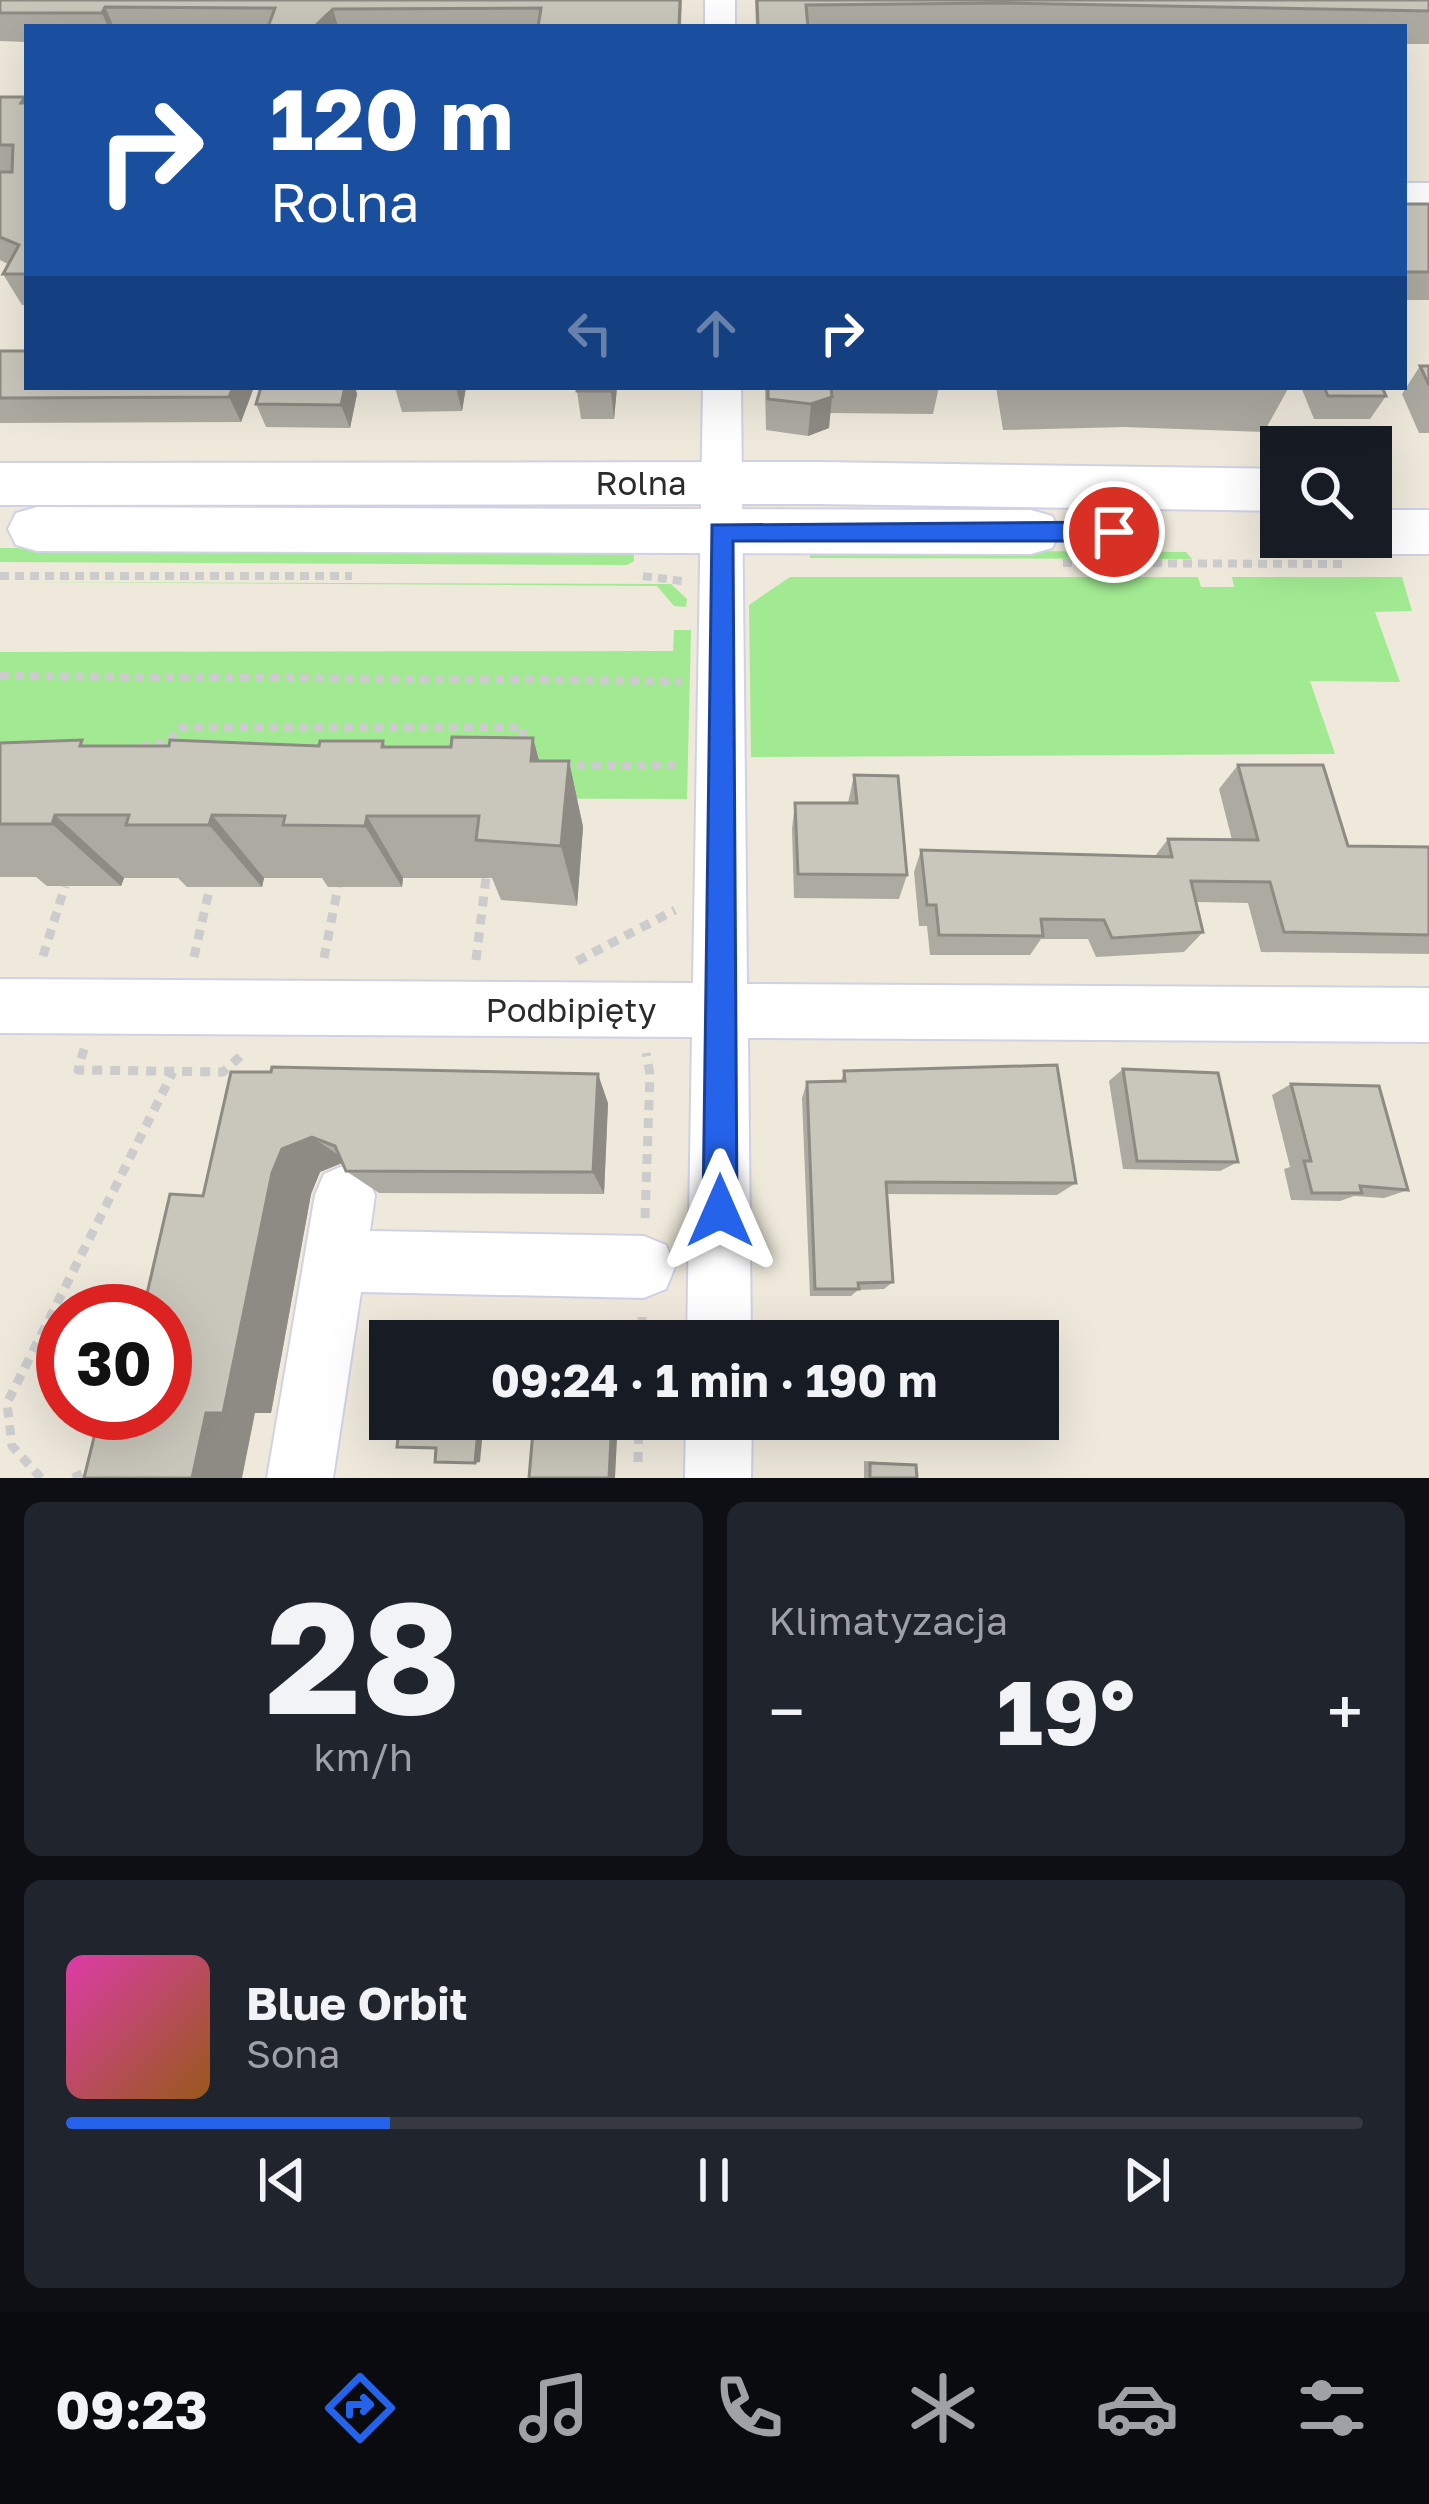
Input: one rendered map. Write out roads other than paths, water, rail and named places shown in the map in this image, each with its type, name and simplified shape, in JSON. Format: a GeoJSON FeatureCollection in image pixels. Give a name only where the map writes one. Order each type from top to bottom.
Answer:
{"type":"FeatureCollection","features":[{"type":"Feature","properties":{"kind":"street"},"geometry":{"type":"LineString","coordinates":[[719,1320],[722,390]]}},
{"type":"Feature","properties":{"kind":"street","name":"Rolna"},"geometry":{"type":"LineString","coordinates":[[0,484],[722,507],[1260,531]]}},
{"type":"Feature","properties":{"kind":"street"},"geometry":{"type":"LineString","coordinates":[[1392,490],[1429,490]]}},
{"type":"Feature","properties":{"kind":"street","name":"Rolna"},"geometry":{"type":"LineString","coordinates":[[0,529],[1260,491]]}},
{"type":"Feature","properties":{"kind":"street"},"geometry":{"type":"LineString","coordinates":[[1392,540],[1429,532]]}},
{"type":"Feature","properties":{"kind":"street","name":"Podbipięty"},"geometry":{"type":"LineString","coordinates":[[0,1006],[1429,1016]]}},
{"type":"Feature","properties":{"kind":"street"},"geometry":{"type":"LineString","coordinates":[[300,1478],[345,1195]]}},
{"type":"Feature","properties":{"kind":"street"},"geometry":{"type":"LineString","coordinates":[[335,1261],[644,1267]]}},
{"type":"Feature","properties":{"kind":"street"},"geometry":{"type":"LineString","coordinates":[[718,1478],[719,1440]]}}]}
